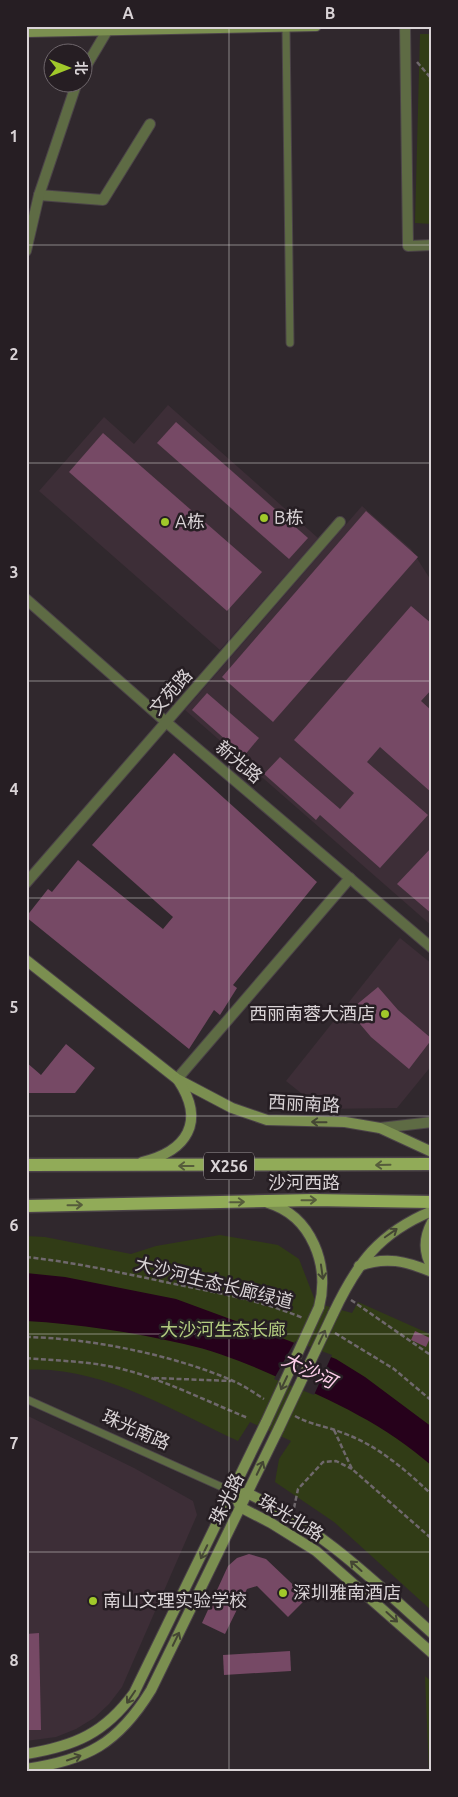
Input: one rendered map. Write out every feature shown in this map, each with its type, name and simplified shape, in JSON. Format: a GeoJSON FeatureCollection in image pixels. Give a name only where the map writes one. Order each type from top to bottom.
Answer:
{"type":"FeatureCollection","features":[{"type":"Feature","properties":{"kind":"main road"},"geometry":{"type":"LineString","coordinates":[[26,32],[51,29],[107,31],[316,26]]}},
{"type":"Feature","properties":{"kind":"main road","name":"西丽南路"},"geometry":{"type":"LineString","coordinates":[[26,960],[177,1079],[232,1108],[256,1118],[279,1121],[345,1122],[380,1128],[432,1152]]}},
{"type":"Feature","properties":{"kind":"main road","name":"西丽南路"},"geometry":{"type":"LineString","coordinates":[[124,1166],[168,1152],[184,1139],[190,1128],[190,1104],[177,1079]]}},
{"type":"Feature","properties":{"kind":"main road","name":"沙河西路"},"geometry":{"type":"LineString","coordinates":[[26,1165],[432,1164]]}},
{"type":"Feature","properties":{"kind":"main road","name":"沙河西路"},"geometry":{"type":"LineString","coordinates":[[26,1206],[260,1201],[432,1202]]}},
{"type":"Feature","properties":{"kind":"main road","name":"珠光路"},"geometry":{"type":"LineString","coordinates":[[26,1754],[64,1747],[84,1739],[103,1727],[121,1711],[134,1692],[233,1492],[319,1307],[324,1278],[321,1262],[306,1229],[294,1216],[279,1206],[260,1201]]}},
{"type":"Feature","properties":{"kind":"main road","name":"珠光路"},"geometry":{"type":"LineString","coordinates":[[26,1770],[67,1761],[87,1754],[118,1734],[130,1721],[150,1690],[343,1293],[358,1267],[383,1239],[412,1220],[432,1211]]}},
{"type":"Feature","properties":{"kind":"main road"},"geometry":{"type":"LineString","coordinates":[[432,1222],[425,1241],[427,1260],[432,1267]]}},
{"type":"Feature","properties":{"kind":"main road"},"geometry":{"type":"LineString","coordinates":[[358,1267],[374,1260],[386,1259],[412,1264],[432,1272]]}},
{"type":"Feature","properties":{"kind":"main road","name":"珠光北路"},"geometry":{"type":"LineString","coordinates":[[432,1633],[333,1545],[292,1517],[247,1493],[233,1492],[240,1507],[272,1523],[316,1551],[432,1653]]}},
{"type":"Feature","properties":{"kind":"street"},"geometry":{"type":"LineString","coordinates":[[405,26],[408,246],[432,245]]}},
{"type":"Feature","properties":{"kind":"street"},"geometry":{"type":"LineString","coordinates":[[92,57],[107,31]]}},
{"type":"Feature","properties":{"kind":"street"},"geometry":{"type":"LineString","coordinates":[[26,251],[39,194],[72,92]]}},
{"type":"Feature","properties":{"kind":"street"},"geometry":{"type":"LineString","coordinates":[[39,194],[103,200],[150,124]]}},
{"type":"Feature","properties":{"kind":"street","name":"文苑路"},"geometry":{"type":"LineString","coordinates":[[26,883],[340,522]]}},
{"type":"Feature","properties":{"kind":"street","name":"新光路"},"geometry":{"type":"LineString","coordinates":[[26,599],[166,722],[432,948]]}},
{"type":"Feature","properties":{"kind":"street"},"geometry":{"type":"LineString","coordinates":[[177,1079],[350,878]]}},
{"type":"Feature","properties":{"kind":"street"},"geometry":{"type":"LineString","coordinates":[[380,1128],[432,1122]]}},
{"type":"Feature","properties":{"kind":"lane"},"geometry":{"type":"LineString","coordinates":[[286,28],[290,343]]}},
{"type":"Feature","properties":{"kind":"lane","name":"珠光南路"},"geometry":{"type":"LineString","coordinates":[[26,1399],[186,1469],[233,1492]]}},
{"type":"Feature","properties":{"kind":"path"},"geometry":{"type":"LineString","coordinates":[[405,63],[418,62],[430,77],[432,126]]}},
{"type":"Feature","properties":{"kind":"path","name":"大沙河生态长廊绿道"},"geometry":{"type":"LineString","coordinates":[[26,1257],[114,1271],[223,1294],[271,1307],[308,1321]]}},
{"type":"Feature","properties":{"kind":"path"},"geometry":{"type":"LineString","coordinates":[[343,1293],[432,1356]]}},
{"type":"Feature","properties":{"kind":"path"},"geometry":{"type":"LineString","coordinates":[[332,1331],[394,1369],[432,1401]]}},
{"type":"Feature","properties":{"kind":"path"},"geometry":{"type":"LineString","coordinates":[[26,1337],[62,1339],[131,1350],[233,1381],[268,1401]]}},
{"type":"Feature","properties":{"kind":"path"},"geometry":{"type":"LineString","coordinates":[[26,1358],[100,1365],[153,1378],[248,1418]]}},
{"type":"Feature","properties":{"kind":"path"},"geometry":{"type":"LineString","coordinates":[[153,1378],[233,1381]]}},
{"type":"Feature","properties":{"kind":"path"},"geometry":{"type":"LineString","coordinates":[[291,1413],[315,1426],[353,1437],[390,1459],[432,1495]]}},
{"type":"Feature","properties":{"kind":"path"},"geometry":{"type":"LineString","coordinates":[[334,1430],[352,1469]]}},
{"type":"Feature","properties":{"kind":"path"},"geometry":{"type":"LineString","coordinates":[[292,1517],[298,1489],[323,1462],[336,1461],[352,1469],[432,1539]]}},
{"type":"Feature","properties":{"kind":"shaded area"},"geometry":{"type":"Polygon","coordinates":[[[168,405],[318,538],[220,650],[39,491],[104,417],[134,444],[168,405]]]}},
{"type":"Feature","properties":{"kind":"shaded area"},"geometry":{"type":"Polygon","coordinates":[[[362,506],[411,549],[432,582],[432,926],[185,710],[362,506]]]}},
{"type":"Feature","properties":{"kind":"shaded area","name":"西丽南蓉大酒店"},"geometry":{"type":"Polygon","coordinates":[[[400,938],[432,964],[432,1065],[397,1108],[321,1109],[286,1081],[400,938]]]}},
{"type":"Feature","properties":{"kind":"shaded area","name":"南山文理实验学校"},"geometry":{"type":"Polygon","coordinates":[[[26,1415],[134,1468],[193,1501],[197,1515],[122,1687],[109,1704],[94,1718],[76,1729],[56,1737],[26,1741],[26,1415]]]}},
{"type":"Feature","properties":{"kind":"green space"},"geometry":{"type":"Polygon","coordinates":[[[420,34],[432,34],[432,224],[415,223],[420,34]]]}},
{"type":"Feature","properties":{"kind":"green space","name":"大沙河生态长廊"},"geometry":{"type":"Polygon","coordinates":[[[220,1235],[278,1245],[299,1259],[316,1303],[352,1313],[358,1302],[432,1335],[432,1611],[334,1522],[275,1482],[279,1459],[291,1441],[250,1422],[238,1441],[162,1404],[108,1382],[53,1370],[26,1370],[26,1236],[45,1237],[131,1254],[156,1246],[220,1235]]]}},
{"type":"Feature","properties":{"kind":"green space"},"geometry":{"type":"Polygon","coordinates":[[[425,1676],[432,1682],[432,1771],[429,1771],[425,1676]]]}},
{"type":"Feature","properties":{"kind":"water","name":"大沙河"},"geometry":{"type":"Polygon","coordinates":[[[26,1273],[65,1277],[176,1299],[336,1359],[365,1377],[432,1427],[432,1466],[397,1438],[358,1415],[318,1395],[232,1358],[208,1350],[145,1336],[86,1326],[26,1321],[26,1273]]]}},
{"type":"Feature","properties":{"kind":"pier"},"geometry":{"type":"Polygon","coordinates":[[[295,1341],[332,1355],[314,1395],[274,1379],[295,1341]]]}},
{"type":"Feature","properties":{"kind":"building"},"geometry":{"type":"Polygon","coordinates":[[[176,422],[308,538],[289,559],[157,443],[176,422]]]}},
{"type":"Feature","properties":{"kind":"building","name":"A栋"},"geometry":{"type":"Polygon","coordinates":[[[103,433],[262,572],[227,611],[69,472],[103,433]]]}},
{"type":"Feature","properties":{"kind":"building"},"geometry":{"type":"Polygon","coordinates":[[[366,511],[418,557],[273,722],[222,677],[366,511]]]}},
{"type":"Feature","properties":{"kind":"building"},"geometry":{"type":"Polygon","coordinates":[[[411,606],[432,624],[432,689],[421,701],[432,711],[432,793],[380,747],[367,762],[428,815],[380,868],[320,815],[316,820],[264,774],[280,757],[340,809],[354,793],[294,740],[411,606]]]}},
{"type":"Feature","properties":{"kind":"building"},"geometry":{"type":"Polygon","coordinates":[[[207,693],[259,738],[244,756],[192,710],[207,693]]]}},
{"type":"Feature","properties":{"kind":"building"},"geometry":{"type":"Polygon","coordinates":[[[174,753],[317,882],[233,985],[237,988],[220,1015],[214,1010],[189,1049],[26,917],[48,889],[52,892],[78,860],[163,929],[173,917],[92,845],[174,753]]]}},
{"type":"Feature","properties":{"kind":"building"},"geometry":{"type":"Polygon","coordinates":[[[432,847],[432,914],[397,884],[432,847]]]}},
{"type":"Feature","properties":{"kind":"building"},"geometry":{"type":"Polygon","coordinates":[[[378,987],[398,1010],[432,1039],[409,1069],[371,1037],[349,1011],[378,987]]]}},
{"type":"Feature","properties":{"kind":"building"},"geometry":{"type":"Polygon","coordinates":[[[66,1044],[95,1068],[75,1093],[26,1093],[26,1062],[41,1075],[66,1044]]]}},
{"type":"Feature","properties":{"kind":"building"},"geometry":{"type":"Polygon","coordinates":[[[415,1331],[430,1338],[426,1347],[411,1340],[415,1331]]]}},
{"type":"Feature","properties":{"kind":"building","name":"深圳雅南酒店"},"geometry":{"type":"Polygon","coordinates":[[[249,1554],[266,1559],[307,1598],[288,1617],[257,1586],[247,1589],[225,1634],[202,1623],[228,1566],[237,1558],[249,1554]]]}},
{"type":"Feature","properties":{"kind":"building"},"geometry":{"type":"Polygon","coordinates":[[[39,1633],[41,1730],[26,1730],[26,1634],[39,1633]]]}},
{"type":"Feature","properties":{"kind":"building"},"geometry":{"type":"Polygon","coordinates":[[[290,1651],[291,1671],[224,1675],[223,1655],[290,1651]]]}},
{"type":"Feature","properties":{"kind":"place","name":"B栋"},"geometry":{"type":"Point","coordinates":[264,518]}},
{"type":"Feature","properties":{"kind":"place","name":"A栋"},"geometry":{"type":"Point","coordinates":[165,522]}},
{"type":"Feature","properties":{"kind":"place","name":"西丽南蓉大酒店"},"geometry":{"type":"Point","coordinates":[385,1014]}},
{"type":"Feature","properties":{"kind":"place","name":"深圳雅南酒店"},"geometry":{"type":"Point","coordinates":[283,1593]}},
{"type":"Feature","properties":{"kind":"place","name":"南山文理实验学校"},"geometry":{"type":"Point","coordinates":[93,1601]}}]}
